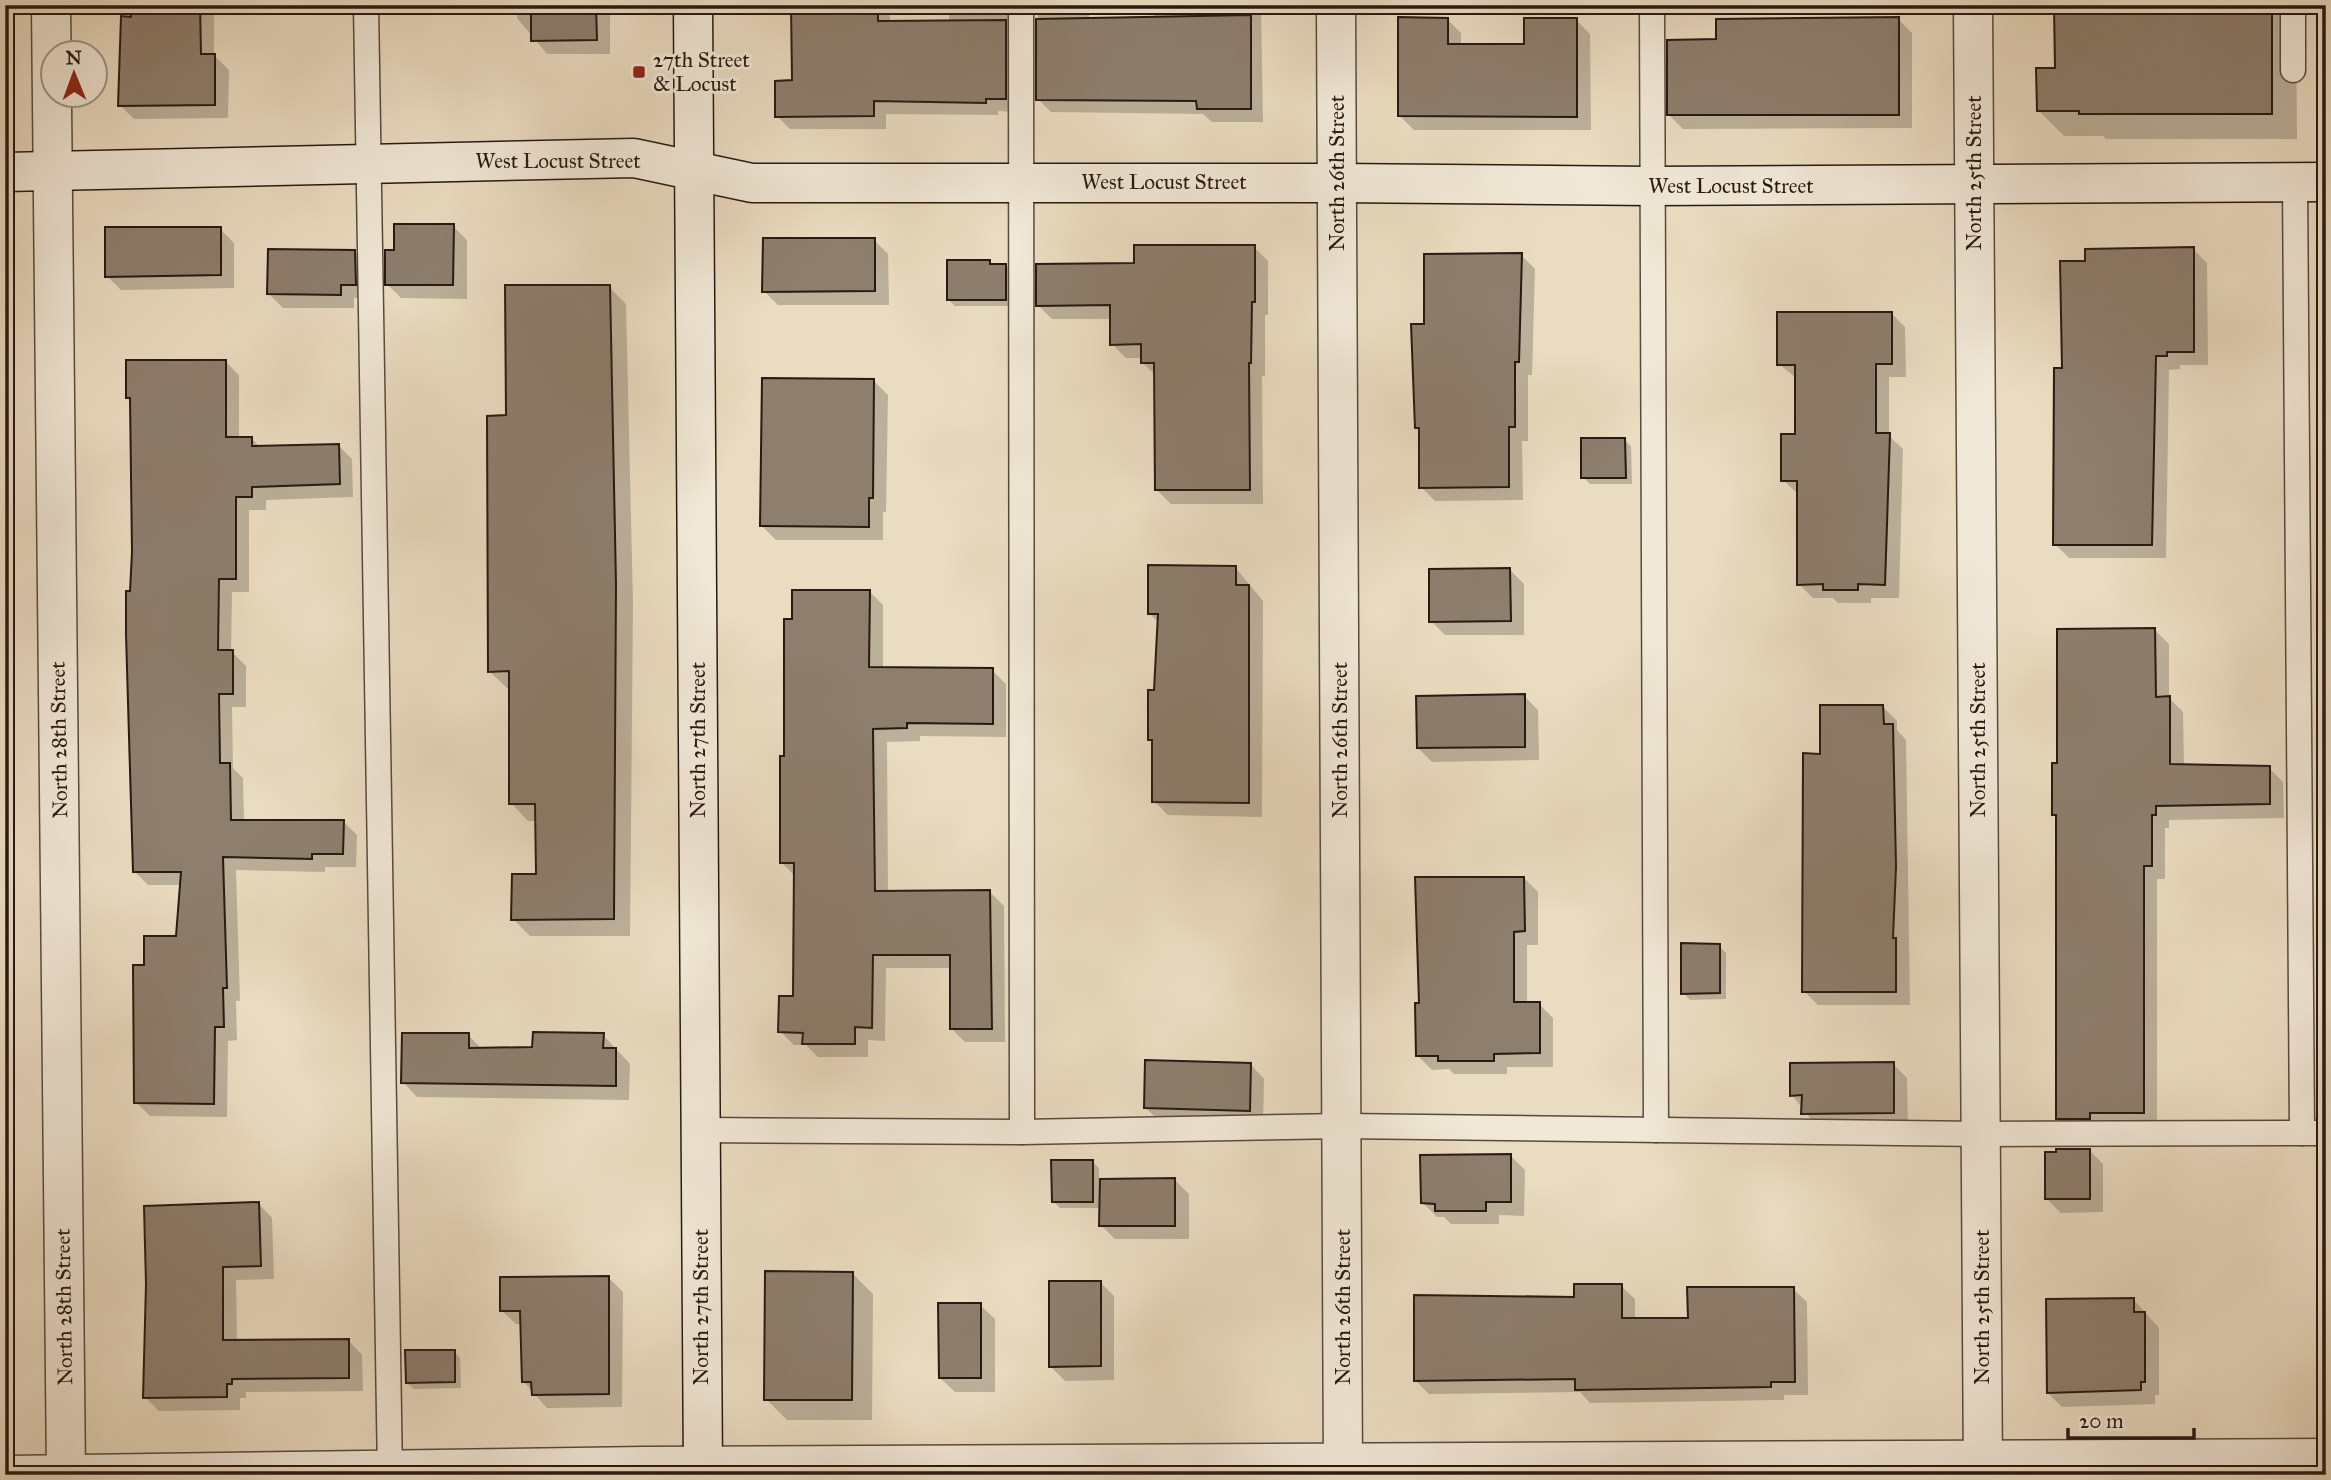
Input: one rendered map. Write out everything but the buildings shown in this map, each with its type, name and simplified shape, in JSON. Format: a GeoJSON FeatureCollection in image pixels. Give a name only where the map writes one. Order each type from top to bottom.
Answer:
{"type":"FeatureCollection","features":[{"type":"Feature","properties":{"kind":"street","name":"North 28th Street"},"geometry":{"type":"LineString","coordinates":[[51,5],[66,1474]]}},
{"type":"Feature","properties":{"kind":"street","name":"North 27th Street"},"geometry":{"type":"LineString","coordinates":[[693,5],[702,1470]]}},
{"type":"Feature","properties":{"kind":"street","name":"North 26th Street"},"geometry":{"type":"LineString","coordinates":[[1336,5],[1343,1470]]}},
{"type":"Feature","properties":{"kind":"street","name":"North 25th Street"},"geometry":{"type":"LineString","coordinates":[[1973,5],[1983,1467]]}},
{"type":"Feature","properties":{"kind":"street","name":"West Locust Street"},"geometry":{"type":"LineString","coordinates":[[5,172],[634,158],[752,183],[1652,186],[2310,182]]}},
{"type":"Feature","properties":{"kind":"street"},"geometry":{"type":"LineString","coordinates":[[9,1475],[702,1470],[1983,1467],[2326,1458]]}},
{"type":"Feature","properties":{"kind":"lane"},"geometry":{"type":"LineString","coordinates":[[366,5],[390,1472]]}},
{"type":"Feature","properties":{"kind":"lane"},"geometry":{"type":"LineString","coordinates":[[1021,5],[1022,1132]]}},
{"type":"Feature","properties":{"kind":"lane"},"geometry":{"type":"LineString","coordinates":[[1652,5],[1656,1129]]}},
{"type":"Feature","properties":{"kind":"lane"},"geometry":{"type":"LineString","coordinates":[[2293,5],[2293,70]]}},
{"type":"Feature","properties":{"kind":"lane"},"geometry":{"type":"LineString","coordinates":[[700,1130],[1022,1132],[1343,1126],[1981,1134],[2314,1133],[2310,182]]}},
{"type":"Feature","properties":{"kind":"place","name":"27th Street & Locust"},"geometry":{"type":"Point","coordinates":[639,72]}}]}
